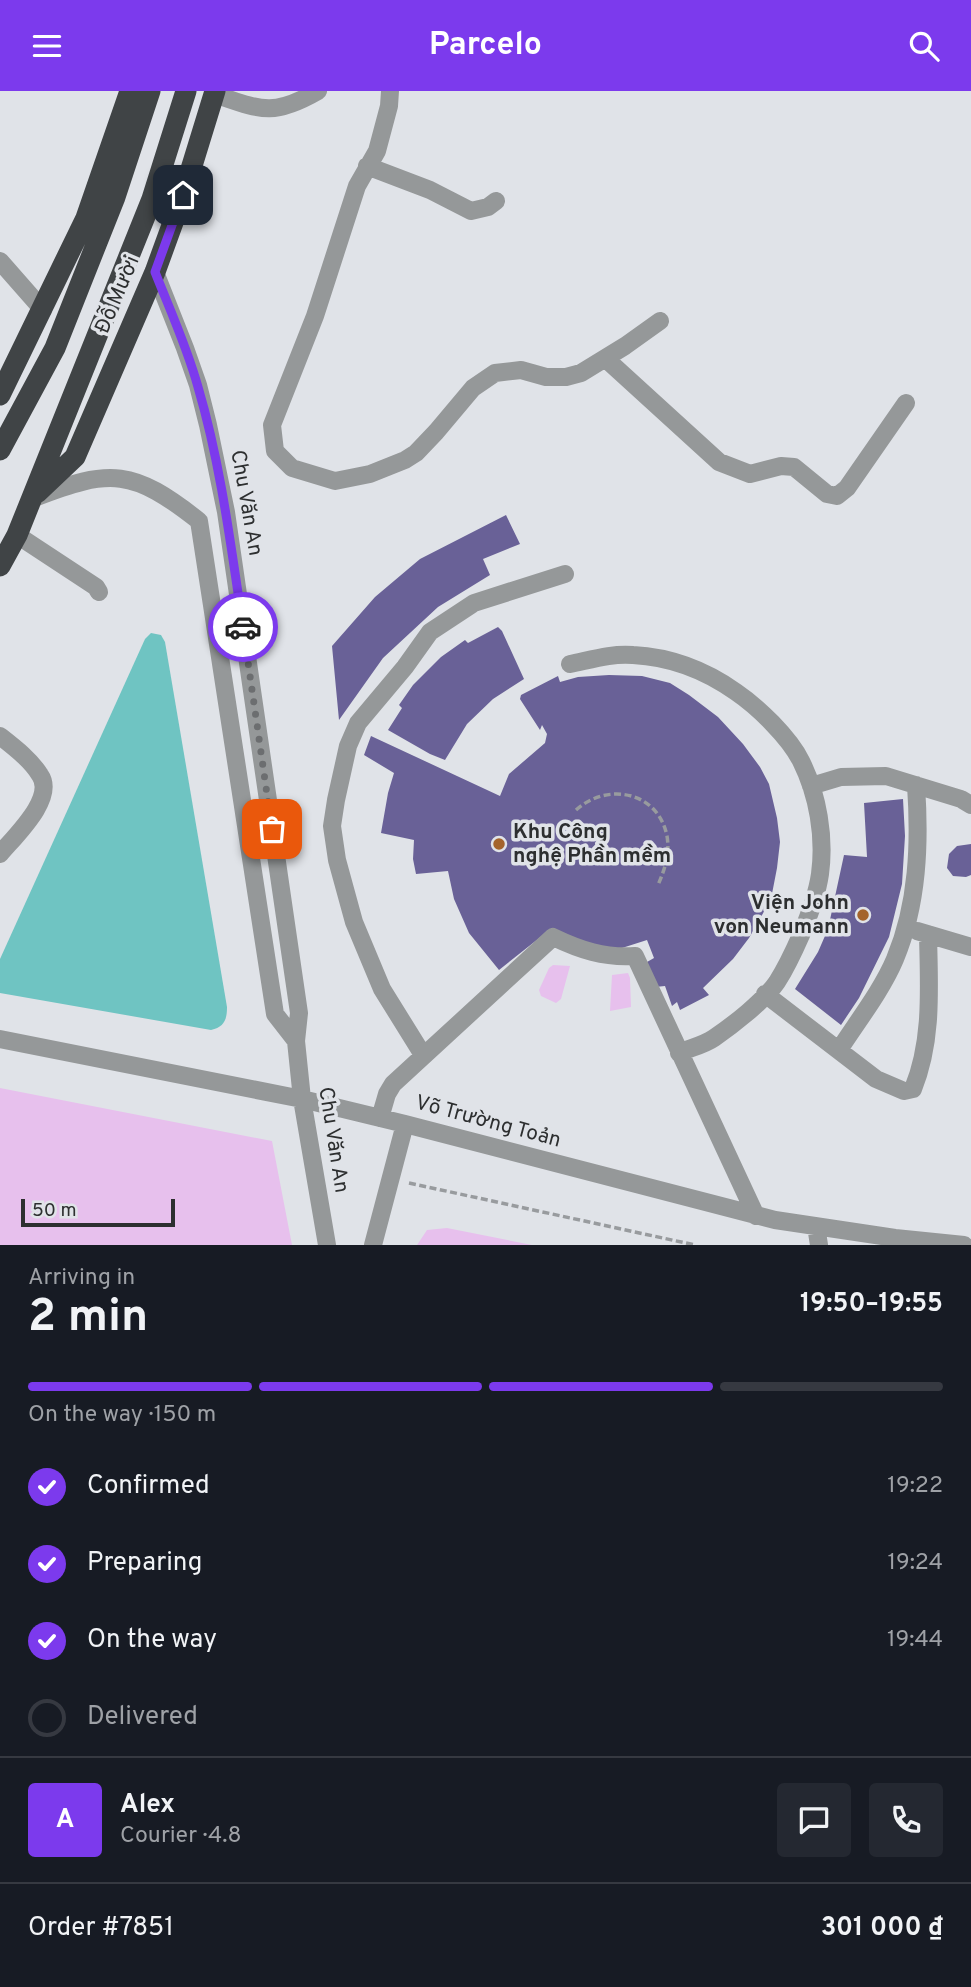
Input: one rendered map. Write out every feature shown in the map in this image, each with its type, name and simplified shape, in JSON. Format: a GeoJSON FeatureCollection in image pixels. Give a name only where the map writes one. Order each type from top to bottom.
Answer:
{"type":"FeatureCollection","features":[{"type":"Feature","properties":{"kind":"highway"},"geometry":{"type":"LineString","coordinates":[[0,395],[6,366],[43,310],[86,218],[130,91]]}},
{"type":"Feature","properties":{"kind":"highway","name":"Đỗ Mười"},"geometry":{"type":"LineString","coordinates":[[0,450],[55,348],[115,197],[149,91]]}},
{"type":"Feature","properties":{"kind":"highway","name":"Đỗ Mười"},"geometry":{"type":"LineString","coordinates":[[0,566],[17,535],[152,199],[186,91]]}},
{"type":"Feature","properties":{"kind":"highway","name":"Đỗ Mười"},"geometry":{"type":"LineString","coordinates":[[31,500],[75,457],[155,272],[183,195],[215,92]]}},
{"type":"Feature","properties":{"kind":"street"},"geometry":{"type":"LineString","coordinates":[[215,92],[259,110],[300,102],[318,91]]}},
{"type":"Feature","properties":{"kind":"street"},"geometry":{"type":"LineString","coordinates":[[390,91],[389,106],[377,151],[356,186],[315,316],[272,425],[275,450],[292,468],[335,481],[370,474],[416,453],[473,388],[495,373],[521,370],[546,377],[566,377],[582,373],[660,321]]}},
{"type":"Feature","properties":{"kind":"street"},"geometry":{"type":"LineString","coordinates":[[367,166],[430,190],[471,211],[488,207],[496,201]]}},
{"type":"Feature","properties":{"kind":"street"},"geometry":{"type":"LineString","coordinates":[[0,261],[43,310]]}},
{"type":"Feature","properties":{"kind":"street","name":"Chu Văn An"},"geometry":{"type":"LineString","coordinates":[[155,272],[198,386],[226,512],[299,1013],[296,1041],[302,1099],[327,1245]]}},
{"type":"Feature","properties":{"kind":"street"},"geometry":{"type":"LineString","coordinates":[[606,359],[719,461],[750,474],[781,466],[794,467],[827,494],[838,496],[847,488],[906,403]]}},
{"type":"Feature","properties":{"kind":"street"},"geometry":{"type":"LineString","coordinates":[[31,500],[69,484],[95,478],[123,478],[148,486],[177,503],[199,521],[275,1014],[296,1041]]}},
{"type":"Feature","properties":{"kind":"street"},"geometry":{"type":"LineString","coordinates":[[199,521],[226,512]]}},
{"type":"Feature","properties":{"kind":"street"},"geometry":{"type":"LineString","coordinates":[[17,535],[99,591]]}},
{"type":"Feature","properties":{"kind":"street"},"geometry":{"type":"LineString","coordinates":[[423,1055],[382,989],[354,922],[337,860],[332,826],[335,800],[348,746],[358,723],[405,667],[430,632],[474,603],[565,574]]}},
{"type":"Feature","properties":{"kind":"street"},"geometry":{"type":"LineString","coordinates":[[570,664],[630,654],[660,657],[693,667],[722,682],[754,704],[800,759],[811,786],[821,825],[820,875],[809,915],[794,950],[776,983],[746,1014],[711,1040],[679,1053]]}},
{"type":"Feature","properties":{"kind":"street"},"geometry":{"type":"LineString","coordinates":[[0,736],[42,776],[45,788],[36,810],[0,854]]}},
{"type":"Feature","properties":{"kind":"street"},"geometry":{"type":"LineString","coordinates":[[811,786],[841,777],[886,776],[968,798]]}},
{"type":"Feature","properties":{"kind":"street"},"geometry":{"type":"LineString","coordinates":[[839,1050],[895,959],[905,927],[915,880],[919,827],[916,785]]}},
{"type":"Feature","properties":{"kind":"street"},"geometry":{"type":"LineString","coordinates":[[905,927],[971,947]]}},
{"type":"Feature","properties":{"kind":"street"},"geometry":{"type":"LineString","coordinates":[[765,994],[876,1079],[904,1090],[913,1089],[924,1052],[929,1016],[928,934]]}},
{"type":"Feature","properties":{"kind":"street"},"geometry":{"type":"LineString","coordinates":[[380,1118],[393,1084],[553,937],[590,953],[635,956],[756,1216]]}},
{"type":"Feature","properties":{"kind":"street","name":"Võ Trường Toản"},"geometry":{"type":"LineString","coordinates":[[0,1039],[302,1099],[405,1123],[756,1216],[895,1238],[964,1245]]}},
{"type":"Feature","properties":{"kind":"street"},"geometry":{"type":"LineString","coordinates":[[373,1245],[405,1123]]}},
{"type":"Feature","properties":{"kind":"street"},"geometry":{"type":"LineString","coordinates":[[816,1226],[819,1245]]}},
{"type":"Feature","properties":{"kind":"path"},"geometry":{"type":"LineString","coordinates":[[576,810],[594,798],[618,793],[628,795],[652,809],[660,818],[667,839],[666,866],[658,885]]}},
{"type":"Feature","properties":{"kind":"path"},"geometry":{"type":"LineString","coordinates":[[390,1179],[695,1245]]}},
{"type":"Feature","properties":{"kind":"shaded area"},"geometry":{"type":"Polygon","coordinates":[[[553,965],[570,966],[561,999],[556,1003],[541,996],[539,990],[553,965]]]}},
{"type":"Feature","properties":{"kind":"shaded area"},"geometry":{"type":"Polygon","coordinates":[[[628,973],[631,1007],[610,1011],[612,975],[628,973]]]}},
{"type":"Feature","properties":{"kind":"shaded area"},"geometry":{"type":"Polygon","coordinates":[[[0,1088],[272,1141],[292,1245],[0,1245],[0,1088]]]}},
{"type":"Feature","properties":{"kind":"shaded area"},"geometry":{"type":"Polygon","coordinates":[[[447,1228],[532,1245],[417,1245],[427,1230],[447,1228]]]}},
{"type":"Feature","properties":{"kind":"water"},"geometry":{"type":"Polygon","coordinates":[[[151,633],[161,635],[165,642],[227,1007],[224,1022],[211,1030],[0,993],[0,959],[145,639],[151,633]]]}},
{"type":"Feature","properties":{"kind":"building"},"geometry":{"type":"Polygon","coordinates":[[[506,515],[520,544],[483,559],[490,575],[438,607],[383,658],[339,720],[332,646],[375,597],[420,559],[506,515]]]}},
{"type":"Feature","properties":{"kind":"building"},"geometry":{"type":"Polygon","coordinates":[[[498,627],[524,679],[493,699],[467,724],[445,760],[388,730],[402,708],[399,705],[413,685],[441,657],[465,640],[468,643],[498,627]]]}},
{"type":"Feature","properties":{"kind":"building","name":"Khu Công nghệ Phần mềm"},"geometry":{"type":"Polygon","coordinates":[[[558,676],[560,682],[578,677],[642,676],[670,683],[718,717],[760,767],[769,784],[777,818],[780,842],[771,899],[749,938],[733,959],[703,988],[709,995],[680,1010],[677,1002],[672,1006],[665,986],[655,987],[647,962],[654,958],[647,940],[622,948],[602,948],[563,936],[552,928],[499,970],[469,933],[454,899],[448,871],[416,874],[413,859],[414,840],[381,833],[394,773],[364,755],[371,736],[500,796],[509,774],[545,743],[547,734],[542,725],[540,730],[520,699],[521,695],[558,676]]]}},
{"type":"Feature","properties":{"kind":"building","name":"Viện John von Neumann"},"geometry":{"type":"Polygon","coordinates":[[[903,799],[905,836],[902,884],[889,937],[859,998],[841,1025],[795,989],[818,952],[828,929],[844,855],[867,857],[864,803],[903,799]]]}},
{"type":"Feature","properties":{"kind":"building"},"geometry":{"type":"Polygon","coordinates":[[[971,844],[971,875],[953,876],[947,868],[949,854],[957,846],[971,844]]]}},
{"type":"Feature","properties":{"kind":"way so far"},"geometry":{"type":"LineString","coordinates":[[243,627],[272,829]]}},
{"type":"Feature","properties":{"kind":"place","name":"Khu Công nghệ Phần mềm"},"geometry":{"type":"Point","coordinates":[499,844]}},
{"type":"Feature","properties":{"kind":"place","name":"Viện John von Neumann"},"geometry":{"type":"Point","coordinates":[863,915]}},
{"type":"Feature","properties":{"kind":"route"},"geometry":{"type":"LineString","coordinates":[[183,195],[155,272],[185,348],[208,425],[226,512],[243,627]]}}]}
